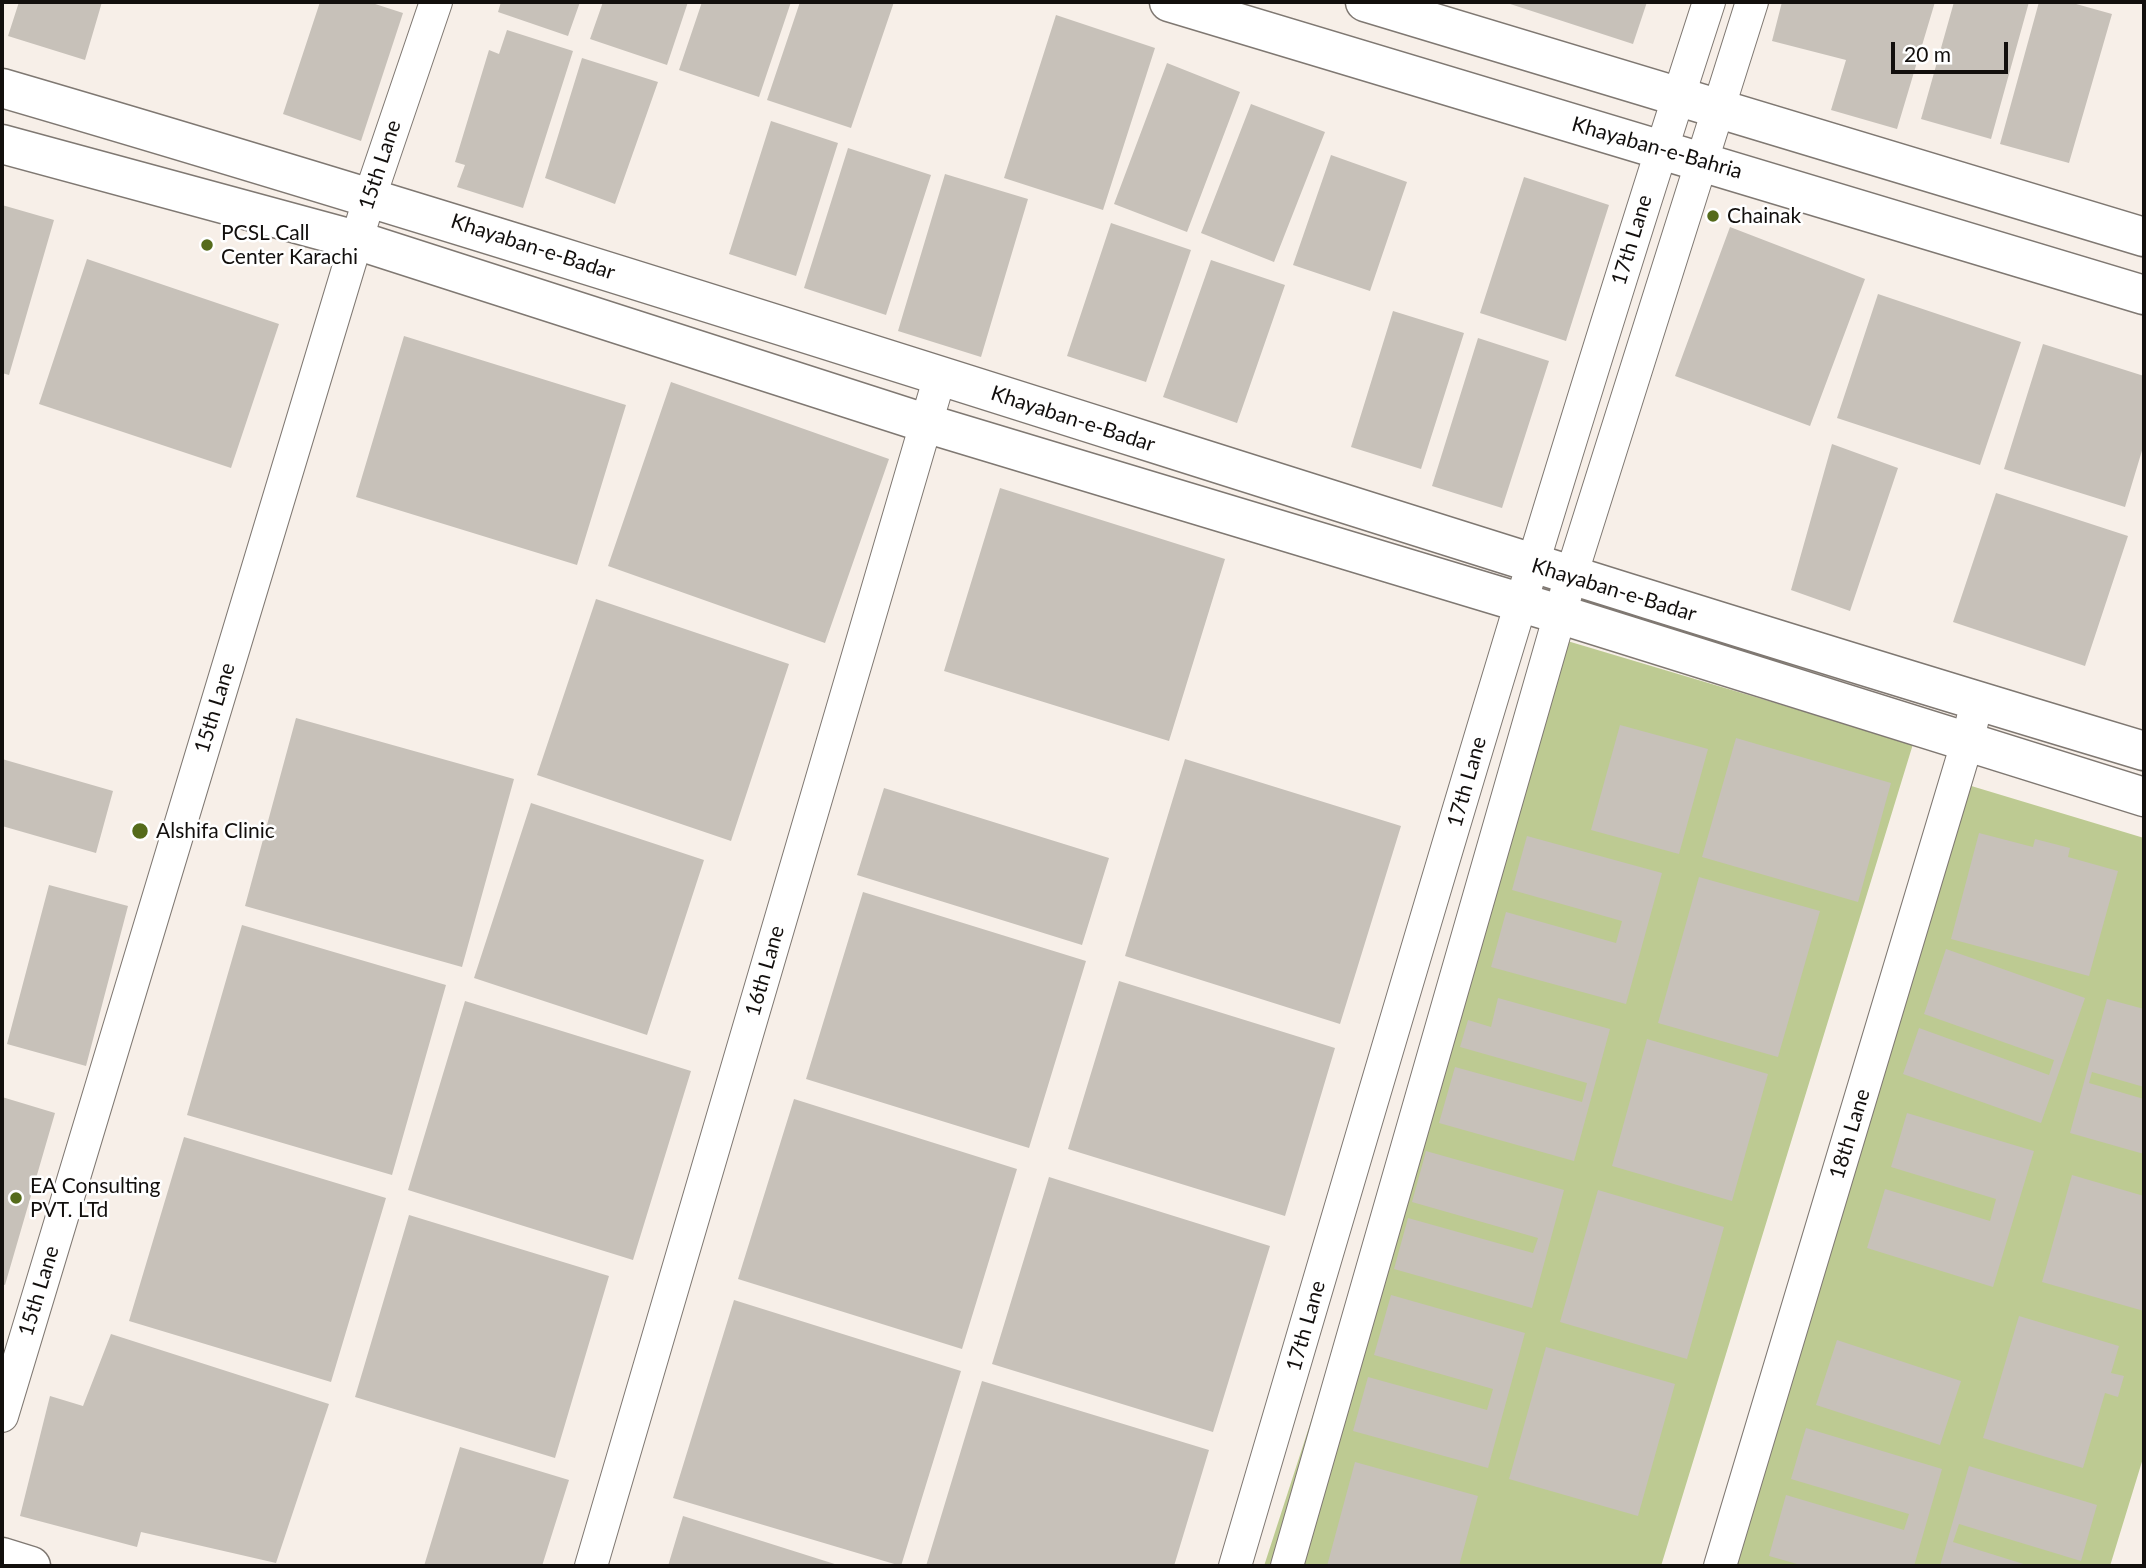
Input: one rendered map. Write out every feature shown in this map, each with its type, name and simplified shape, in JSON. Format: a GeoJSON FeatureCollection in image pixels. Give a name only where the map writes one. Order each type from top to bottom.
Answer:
{"type":"FeatureCollection","features":[{"type":"Feature","properties":{"kind":"main road","name":"Khayaban-e-Bahria"},"geometry":{"type":"LineString","coordinates":[[1169,2],[2144,295]]}},
{"type":"Feature","properties":{"kind":"main road"},"geometry":{"type":"LineString","coordinates":[[1365,2],[2144,236]]}},
{"type":"Feature","properties":{"kind":"main road","name":"Khayaban-e-Badar"},"geometry":{"type":"LineString","coordinates":[[2,89],[370,196],[1531,565],[2144,751]]}},
{"type":"Feature","properties":{"kind":"main road","name":"Khayaban-e-Badar"},"geometry":{"type":"LineString","coordinates":[[2,144],[356,240],[925,424],[1562,615],[2144,797]]}},
{"type":"Feature","properties":{"kind":"main road"},"geometry":{"type":"LineString","coordinates":[[2,1557],[31,1566]]}},
{"type":"Feature","properties":{"kind":"street","name":"15th Lane"},"geometry":{"type":"LineString","coordinates":[[2,1416],[356,240],[436,2]]}},
{"type":"Feature","properties":{"kind":"street","name":"17th Lane"},"geometry":{"type":"LineString","coordinates":[[1235,1566],[1531,565],[1659,149],[1709,2]]}},
{"type":"Feature","properties":{"kind":"street","name":"17th Lane"},"geometry":{"type":"LineString","coordinates":[[1287,1566],[1562,615],[1571,576],[1752,2]]}},
{"type":"Feature","properties":{"kind":"street","name":"16th Lane"},"geometry":{"type":"LineString","coordinates":[[591,1566],[940,376]]}},
{"type":"Feature","properties":{"kind":"street","name":"18th Lane"},"geometry":{"type":"LineString","coordinates":[[1720,1566],[1967,743],[1977,701]]}},
{"type":"Feature","properties":{"kind":"green space"},"geometry":{"type":"Polygon","coordinates":[[[1564,640],[1913,744],[1661,1566],[1264,1566],[1564,640]]]}},
{"type":"Feature","properties":{"kind":"green space"},"geometry":{"type":"Polygon","coordinates":[[[1968,785],[2144,838],[2144,1455],[2110,1566],[1716,1566],[1968,785]]]}},
{"type":"Feature","properties":{"kind":"building"},"geometry":{"type":"Polygon","coordinates":[[[19,2],[102,2],[85,60],[8,36],[19,2]]]}},
{"type":"Feature","properties":{"kind":"building"},"geometry":{"type":"Polygon","coordinates":[[[320,2],[369,2],[403,13],[361,141],[283,114],[320,2]]]}},
{"type":"Feature","properties":{"kind":"building"},"geometry":{"type":"Polygon","coordinates":[[[501,2],[580,2],[568,36],[498,12],[501,2]]]}},
{"type":"Feature","properties":{"kind":"building"},"geometry":{"type":"Polygon","coordinates":[[[603,2],[688,2],[667,65],[590,39],[603,2]]]}},
{"type":"Feature","properties":{"kind":"building"},"geometry":{"type":"Polygon","coordinates":[[[702,2],[791,2],[759,97],[679,70],[702,2]]]}},
{"type":"Feature","properties":{"kind":"building"},"geometry":{"type":"Polygon","coordinates":[[[800,2],[894,2],[851,128],[767,100],[800,2]]]}},
{"type":"Feature","properties":{"kind":"building"},"geometry":{"type":"Polygon","coordinates":[[[1504,2],[1647,2],[1633,44],[1504,2]]]}},
{"type":"Feature","properties":{"kind":"building"},"geometry":{"type":"Polygon","coordinates":[[[1782,2],[1935,2],[1897,129],[1831,110],[1846,60],[1772,41],[1782,2]]]}},
{"type":"Feature","properties":{"kind":"building"},"geometry":{"type":"Polygon","coordinates":[[[1954,2],[2029,2],[1991,139],[1921,119],[1954,2]]]}},
{"type":"Feature","properties":{"kind":"building"},"geometry":{"type":"Polygon","coordinates":[[[2039,2],[2069,2],[2112,14],[2069,163],[2000,144],[2039,2]]]}},
{"type":"Feature","properties":{"kind":"building"},"geometry":{"type":"Polygon","coordinates":[[[1056,15],[1155,48],[1103,210],[1004,178],[1056,15]]]}},
{"type":"Feature","properties":{"kind":"building"},"geometry":{"type":"Polygon","coordinates":[[[507,30],[573,51],[523,208],[457,187],[465,165],[455,162],[489,50],[499,54],[507,30]]]}},
{"type":"Feature","properties":{"kind":"building"},"geometry":{"type":"Polygon","coordinates":[[[582,58],[658,82],[615,204],[545,178],[582,58]]]}},
{"type":"Feature","properties":{"kind":"building"},"geometry":{"type":"Polygon","coordinates":[[[1167,63],[1240,92],[1187,232],[1114,204],[1167,63]]]}},
{"type":"Feature","properties":{"kind":"building"},"geometry":{"type":"Polygon","coordinates":[[[1251,104],[1325,132],[1274,262],[1201,233],[1251,104]]]}},
{"type":"Feature","properties":{"kind":"building"},"geometry":{"type":"Polygon","coordinates":[[[771,121],[838,143],[796,276],[729,254],[771,121]]]}},
{"type":"Feature","properties":{"kind":"building"},"geometry":{"type":"Polygon","coordinates":[[[848,148],[931,175],[886,315],[804,288],[848,148]]]}},
{"type":"Feature","properties":{"kind":"building"},"geometry":{"type":"Polygon","coordinates":[[[1331,155],[1407,182],[1370,291],[1293,265],[1331,155]]]}},
{"type":"Feature","properties":{"kind":"building"},"geometry":{"type":"Polygon","coordinates":[[[945,174],[1028,199],[981,357],[898,331],[945,174]]]}},
{"type":"Feature","properties":{"kind":"building"},"geometry":{"type":"Polygon","coordinates":[[[1524,177],[1609,205],[1566,341],[1480,313],[1524,177]]]}},
{"type":"Feature","properties":{"kind":"building"},"geometry":{"type":"Polygon","coordinates":[[[2,205],[54,220],[9,375],[2,373],[2,205]]]}},
{"type":"Feature","properties":{"kind":"building"},"geometry":{"type":"Polygon","coordinates":[[[1111,223],[1191,250],[1146,382],[1067,356],[1111,223]]]}},
{"type":"Feature","properties":{"kind":"building"},"geometry":{"type":"Polygon","coordinates":[[[1730,227],[1865,279],[1810,426],[1675,376],[1730,227]]]}},
{"type":"Feature","properties":{"kind":"building"},"geometry":{"type":"Polygon","coordinates":[[[87,259],[279,324],[231,468],[39,404],[87,259]]]}},
{"type":"Feature","properties":{"kind":"building"},"geometry":{"type":"Polygon","coordinates":[[[1211,260],[1285,285],[1237,423],[1163,397],[1211,260]]]}},
{"type":"Feature","properties":{"kind":"building"},"geometry":{"type":"Polygon","coordinates":[[[1878,294],[2021,342],[1980,465],[1837,418],[1878,294]]]}},
{"type":"Feature","properties":{"kind":"building"},"geometry":{"type":"Polygon","coordinates":[[[1393,311],[1464,333],[1421,469],[1351,447],[1393,311]]]}},
{"type":"Feature","properties":{"kind":"building"},"geometry":{"type":"Polygon","coordinates":[[[404,336],[626,405],[577,565],[356,497],[404,336]]]}},
{"type":"Feature","properties":{"kind":"building"},"geometry":{"type":"Polygon","coordinates":[[[1478,338],[1549,361],[1502,508],[1432,486],[1478,338]]]}},
{"type":"Feature","properties":{"kind":"building"},"geometry":{"type":"Polygon","coordinates":[[[2043,344],[2144,376],[2144,444],[2125,507],[2004,469],[2043,344]]]}},
{"type":"Feature","properties":{"kind":"building"},"geometry":{"type":"Polygon","coordinates":[[[671,382],[889,459],[825,643],[608,566],[671,382]]]}},
{"type":"Feature","properties":{"kind":"building"},"geometry":{"type":"Polygon","coordinates":[[[1832,444],[1898,468],[1850,611],[1791,590],[1832,444]]]}},
{"type":"Feature","properties":{"kind":"building"},"geometry":{"type":"Polygon","coordinates":[[[1000,488],[1225,559],[1169,741],[944,671],[1000,488]]]}},
{"type":"Feature","properties":{"kind":"building"},"geometry":{"type":"Polygon","coordinates":[[[1996,493],[2128,536],[2085,666],[1953,622],[1996,493]]]}},
{"type":"Feature","properties":{"kind":"building"},"geometry":{"type":"Polygon","coordinates":[[[596,599],[789,664],[731,841],[537,775],[596,599]]]}},
{"type":"Feature","properties":{"kind":"building"},"geometry":{"type":"Polygon","coordinates":[[[296,718],[514,779],[462,967],[245,906],[296,718]]]}},
{"type":"Feature","properties":{"kind":"building"},"geometry":{"type":"Polygon","coordinates":[[[1620,725],[1708,749],[1679,854],[1591,830],[1620,725]]]}},
{"type":"Feature","properties":{"kind":"building"},"geometry":{"type":"Polygon","coordinates":[[[1736,738],[1891,783],[1858,902],[1702,857],[1736,738]]]}},
{"type":"Feature","properties":{"kind":"building"},"geometry":{"type":"Polygon","coordinates":[[[2,759],[113,791],[96,853],[2,826],[2,759]]]}},
{"type":"Feature","properties":{"kind":"building"},"geometry":{"type":"Polygon","coordinates":[[[1185,759],[1401,826],[1340,1024],[1125,956],[1185,759]]]}},
{"type":"Feature","properties":{"kind":"building"},"geometry":{"type":"Polygon","coordinates":[[[884,788],[1109,858],[1082,945],[857,875],[884,788]]]}},
{"type":"Feature","properties":{"kind":"building"},"geometry":{"type":"Polygon","coordinates":[[[531,803],[704,860],[647,1035],[474,978],[531,803]]]}},
{"type":"Feature","properties":{"kind":"building"},"geometry":{"type":"Polygon","coordinates":[[[1979,833],[2033,847],[2035,839],[2070,848],[2068,857],[2118,871],[2089,976],[1951,939],[1979,833]]]}},
{"type":"Feature","properties":{"kind":"building"},"geometry":{"type":"Polygon","coordinates":[[[1527,836],[1662,873],[1626,1004],[1491,967],[1506,912],[1616,943],[1622,921],[1512,890],[1527,836]]]}},
{"type":"Feature","properties":{"kind":"building"},"geometry":{"type":"Polygon","coordinates":[[[1699,877],[1820,911],[1778,1057],[1658,1023],[1699,877]]]}},
{"type":"Feature","properties":{"kind":"building"},"geometry":{"type":"Polygon","coordinates":[[[49,885],[128,906],[86,1066],[7,1044],[49,885]]]}},
{"type":"Feature","properties":{"kind":"building"},"geometry":{"type":"Polygon","coordinates":[[[863,892],[1086,961],[1029,1148],[806,1079],[863,892]]]}},
{"type":"Feature","properties":{"kind":"building"},"geometry":{"type":"Polygon","coordinates":[[[242,925],[446,985],[392,1175],[187,1115],[242,925]]]}},
{"type":"Feature","properties":{"kind":"building"},"geometry":{"type":"Polygon","coordinates":[[[1946,949],[2085,998],[2041,1123],[1903,1074],[1919,1028],[2049,1075],[2054,1060],[1924,1014],[1946,949]]]}},
{"type":"Feature","properties":{"kind":"building"},"geometry":{"type":"Polygon","coordinates":[[[1119,981],[1335,1048],[1285,1216],[1068,1149],[1119,981]]]}},
{"type":"Feature","properties":{"kind":"building"},"geometry":{"type":"Polygon","coordinates":[[[1498,998],[1610,1029],[1574,1161],[1439,1123],[1455,1067],[1582,1102],[1587,1083],[1460,1047],[1468,1020],[1491,1027],[1498,998]]]}},
{"type":"Feature","properties":{"kind":"building"},"geometry":{"type":"Polygon","coordinates":[[[2107,999],[2144,1009],[2144,1087],[2092,1072],[2089,1083],[2144,1099],[2144,1154],[2070,1133],[2107,999]]]}},
{"type":"Feature","properties":{"kind":"building"},"geometry":{"type":"Polygon","coordinates":[[[465,1001],[691,1071],[633,1260],[408,1190],[465,1001]]]}},
{"type":"Feature","properties":{"kind":"building"},"geometry":{"type":"Polygon","coordinates":[[[1647,1039],[1768,1074],[1732,1201],[1612,1166],[1647,1039]]]}},
{"type":"Feature","properties":{"kind":"building","name":"EA Consulting PVT. LTd"},"geometry":{"type":"Polygon","coordinates":[[[2,1097],[55,1113],[5,1285],[2,1284],[2,1097]]]}},
{"type":"Feature","properties":{"kind":"building"},"geometry":{"type":"Polygon","coordinates":[[[794,1099],[1017,1169],[962,1349],[738,1279],[794,1099]]]}},
{"type":"Feature","properties":{"kind":"building"},"geometry":{"type":"Polygon","coordinates":[[[1907,1113],[2034,1151],[1993,1287],[1867,1248],[1885,1189],[1990,1221],[1996,1199],[1891,1167],[1907,1113]]]}},
{"type":"Feature","properties":{"kind":"building"},"geometry":{"type":"Polygon","coordinates":[[[184,1137],[386,1198],[331,1382],[129,1321],[184,1137]]]}},
{"type":"Feature","properties":{"kind":"building"},"geometry":{"type":"Polygon","coordinates":[[[1426,1151],[1564,1190],[1532,1308],[1394,1269],[1408,1218],[1533,1253],[1538,1238],[1412,1202],[1426,1151]]]}},
{"type":"Feature","properties":{"kind":"building"},"geometry":{"type":"Polygon","coordinates":[[[2072,1175],[2144,1196],[2144,1311],[2042,1282],[2072,1175]]]}},
{"type":"Feature","properties":{"kind":"building"},"geometry":{"type":"Polygon","coordinates":[[[1049,1177],[1270,1246],[1213,1432],[992,1364],[1049,1177]]]}},
{"type":"Feature","properties":{"kind":"building"},"geometry":{"type":"Polygon","coordinates":[[[1598,1190],[1724,1227],[1687,1359],[1560,1322],[1598,1190]]]}},
{"type":"Feature","properties":{"kind":"building"},"geometry":{"type":"Polygon","coordinates":[[[409,1215],[609,1276],[555,1458],[355,1397],[409,1215]]]}},
{"type":"Feature","properties":{"kind":"building"},"geometry":{"type":"Polygon","coordinates":[[[1391,1295],[1525,1333],[1488,1468],[1353,1431],[1368,1377],[1487,1410],[1493,1389],[1374,1355],[1391,1295]]]}},
{"type":"Feature","properties":{"kind":"building"},"geometry":{"type":"Polygon","coordinates":[[[734,1300],[961,1371],[901,1566],[673,1498],[734,1300]]]}},
{"type":"Feature","properties":{"kind":"building"},"geometry":{"type":"Polygon","coordinates":[[[2019,1316],[2119,1346],[2111,1373],[2124,1376],[2118,1397],[2105,1393],[2083,1468],[1983,1438],[2019,1316]]]}},
{"type":"Feature","properties":{"kind":"building"},"geometry":{"type":"Polygon","coordinates":[[[111,1334],[329,1404],[276,1563],[141,1532],[137,1547],[20,1516],[50,1396],[83,1406],[111,1334]]]}},
{"type":"Feature","properties":{"kind":"building"},"geometry":{"type":"Polygon","coordinates":[[[1837,1340],[1961,1381],[1940,1445],[1816,1405],[1837,1340]]]}},
{"type":"Feature","properties":{"kind":"building"},"geometry":{"type":"Polygon","coordinates":[[[1546,1347],[1675,1384],[1638,1516],[1509,1479],[1546,1347]]]}},
{"type":"Feature","properties":{"kind":"building"},"geometry":{"type":"Polygon","coordinates":[[[982,1381],[1209,1450],[1174,1566],[926,1566],[982,1381]]]}},
{"type":"Feature","properties":{"kind":"building"},"geometry":{"type":"Polygon","coordinates":[[[1806,1428],[1942,1469],[1914,1566],[1804,1566],[1769,1556],[1786,1495],[1904,1530],[1909,1514],[1791,1479],[1806,1428]]]}},
{"type":"Feature","properties":{"kind":"building"},"geometry":{"type":"Polygon","coordinates":[[[460,1447],[569,1480],[542,1566],[424,1566],[460,1447]]]}},
{"type":"Feature","properties":{"kind":"building"},"geometry":{"type":"Polygon","coordinates":[[[1355,1462],[1478,1496],[1459,1566],[1327,1566],[1355,1462]]]}},
{"type":"Feature","properties":{"kind":"building"},"geometry":{"type":"Polygon","coordinates":[[[1969,1466],[2097,1505],[2081,1561],[1959,1524],[1953,1542],[2030,1566],[1940,1566],[1969,1466]]]}},
{"type":"Feature","properties":{"kind":"building"},"geometry":{"type":"Polygon","coordinates":[[[683,1516],[841,1566],[668,1566],[683,1516]]]}},
{"type":"Feature","properties":{"kind":"place","name":"Chainak"},"geometry":{"type":"Point","coordinates":[1713,216]}},
{"type":"Feature","properties":{"kind":"place","name":"PCSL Call Center Karachi"},"geometry":{"type":"Point","coordinates":[207,245]}},
{"type":"Feature","properties":{"kind":"place","name":"Alshifa Clinic"},"geometry":{"type":"Point","coordinates":[140,831]}},
{"type":"Feature","properties":{"kind":"place","name":"EA Consulting PVT. LTd"},"geometry":{"type":"Point","coordinates":[16,1198]}}]}
